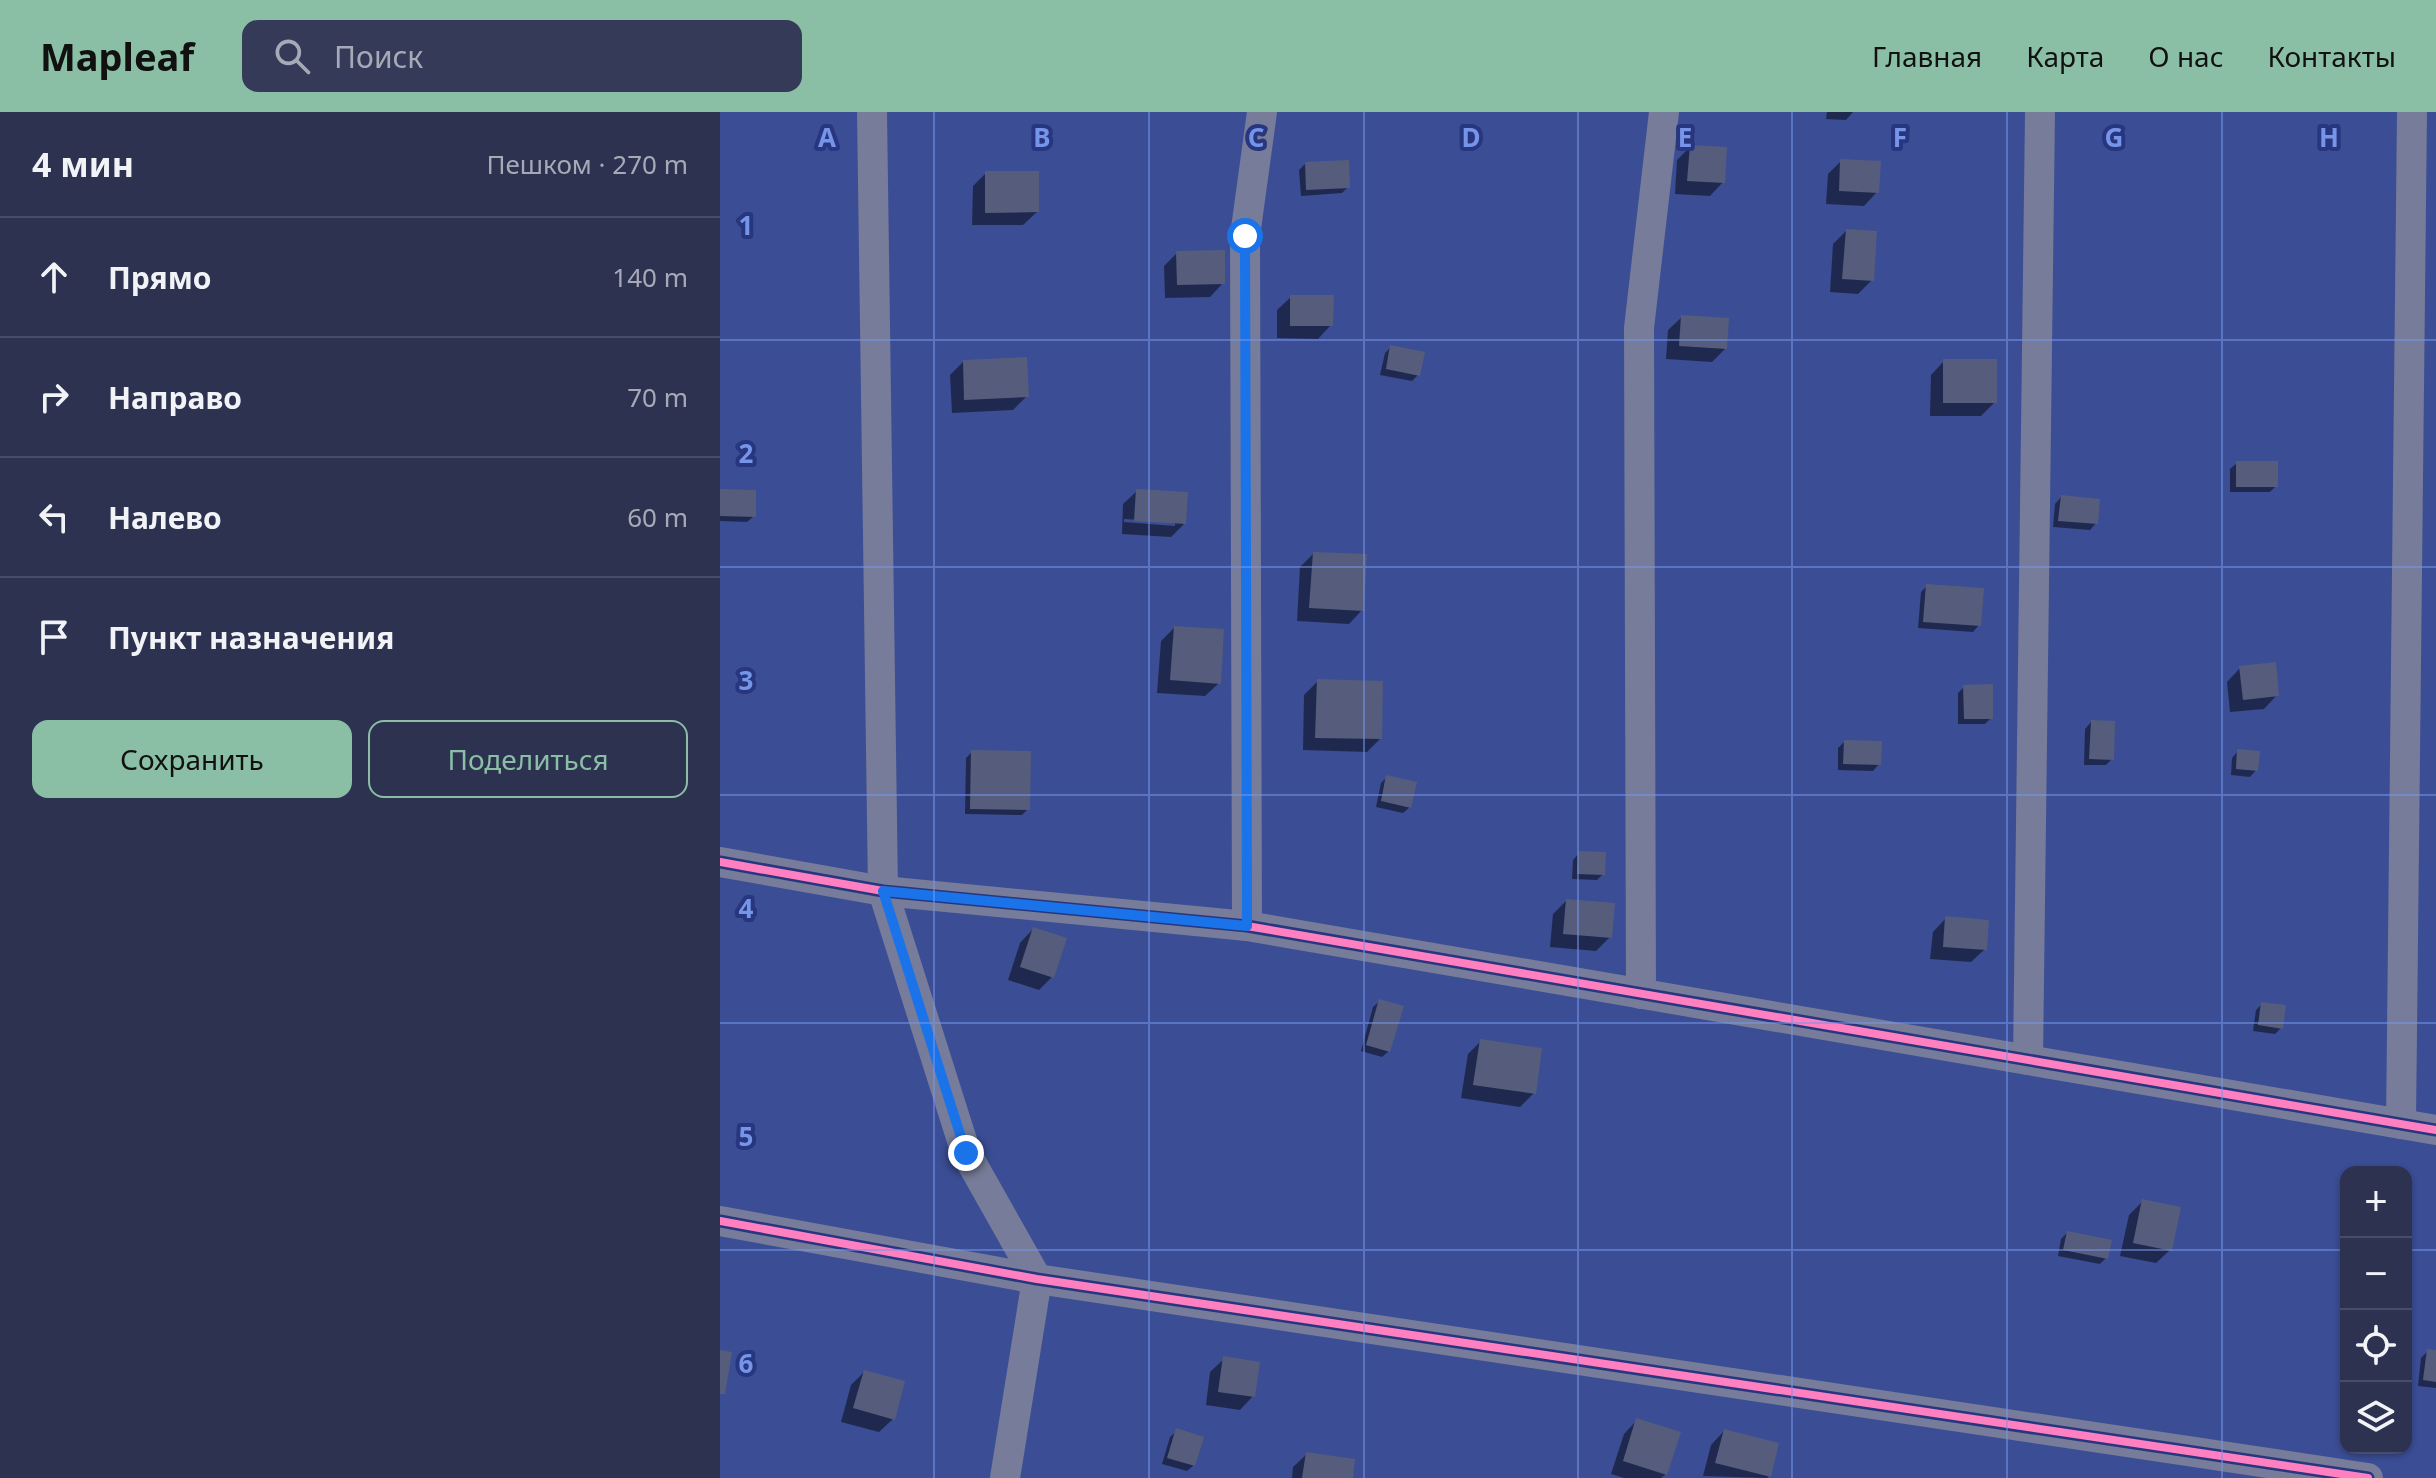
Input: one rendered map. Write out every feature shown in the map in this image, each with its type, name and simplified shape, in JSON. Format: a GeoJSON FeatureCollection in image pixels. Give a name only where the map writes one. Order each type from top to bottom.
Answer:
{"type":"FeatureCollection","features":[{"type":"Feature","properties":{"kind":"street"},"geometry":{"type":"LineString","coordinates":[[872,112],[883,891],[966,1153],[1037,1279],[1005,1478]]}},
{"type":"Feature","properties":{"kind":"street"},"geometry":{"type":"LineString","coordinates":[[1247,926],[1245,236],[1262,112]]}},
{"type":"Feature","properties":{"kind":"street"},"geometry":{"type":"LineString","coordinates":[[1641,994],[1639,328],[1664,112]]}},
{"type":"Feature","properties":{"kind":"street"},"geometry":{"type":"LineString","coordinates":[[2028,1060],[2040,112]]}},
{"type":"Feature","properties":{"kind":"street"},"geometry":{"type":"LineString","coordinates":[[2401,1124],[2412,112]]}},
{"type":"Feature","properties":{"kind":"street"},"geometry":{"type":"LineString","coordinates":[[720,862],[883,891],[1247,926],[2436,1130]]}},
{"type":"Feature","properties":{"kind":"street"},"geometry":{"type":"LineString","coordinates":[[720,1221],[1037,1279],[2368,1478]]}},
{"type":"Feature","properties":{"kind":"shaded area"},"geometry":{"type":"Polygon","coordinates":[[[720,112],[2436,112],[2436,1478],[720,1478],[720,112]]]}},
{"type":"Feature","properties":{"kind":"building"},"geometry":{"type":"Polygon","coordinates":[[[1690,145],[1727,147],[1725,183],[1687,181],[1690,145]]]}},
{"type":"Feature","properties":{"kind":"building"},"geometry":{"type":"Polygon","coordinates":[[[1840,159],[1881,161],[1879,193],[1839,191],[1840,159]]]}},
{"type":"Feature","properties":{"kind":"building"},"geometry":{"type":"Polygon","coordinates":[[[1349,160],[1350,188],[1306,190],[1305,162],[1349,160]]]}},
{"type":"Feature","properties":{"kind":"building"},"geometry":{"type":"Polygon","coordinates":[[[985,171],[1039,171],[1039,212],[985,213],[985,171]]]}},
{"type":"Feature","properties":{"kind":"building"},"geometry":{"type":"Polygon","coordinates":[[[1846,229],[1877,231],[1874,281],[1842,279],[1846,229]]]}},
{"type":"Feature","properties":{"kind":"building"},"geometry":{"type":"Polygon","coordinates":[[[1225,250],[1225,284],[1177,285],[1176,251],[1225,250]]]}},
{"type":"Feature","properties":{"kind":"building"},"geometry":{"type":"Polygon","coordinates":[[[1290,295],[1334,295],[1333,326],[1290,326],[1290,295]]]}},
{"type":"Feature","properties":{"kind":"building"},"geometry":{"type":"Polygon","coordinates":[[[1681,315],[1729,318],[1727,349],[1679,346],[1681,315]]]}},
{"type":"Feature","properties":{"kind":"building"},"geometry":{"type":"Polygon","coordinates":[[[1390,345],[1425,352],[1420,376],[1386,369],[1390,345]]]}},
{"type":"Feature","properties":{"kind":"building"},"geometry":{"type":"Polygon","coordinates":[[[1027,357],[1029,397],[964,400],[963,360],[1027,357]]]}},
{"type":"Feature","properties":{"kind":"building"},"geometry":{"type":"Polygon","coordinates":[[[1943,359],[1997,359],[1997,403],[1943,403],[1943,359]]]}},
{"type":"Feature","properties":{"kind":"building"},"geometry":{"type":"Polygon","coordinates":[[[2236,461],[2278,461],[2278,487],[2236,487],[2236,461]]]}},
{"type":"Feature","properties":{"kind":"building"},"geometry":{"type":"Polygon","coordinates":[[[720,489],[756,490],[756,517],[720,516],[720,489]]]}},
{"type":"Feature","properties":{"kind":"building"},"geometry":{"type":"Polygon","coordinates":[[[1136,489],[1188,492],[1186,524],[1134,521],[1136,489]]]}},
{"type":"Feature","properties":{"kind":"building"},"geometry":{"type":"Polygon","coordinates":[[[2061,495],[2100,499],[2098,524],[2058,521],[2061,495]]]}},
{"type":"Feature","properties":{"kind":"building"},"geometry":{"type":"Polygon","coordinates":[[[1313,552],[1367,554],[1364,611],[1309,608],[1313,552]]]}},
{"type":"Feature","properties":{"kind":"building"},"geometry":{"type":"Polygon","coordinates":[[[1926,584],[1984,588],[1981,626],[1923,622],[1926,584]]]}},
{"type":"Feature","properties":{"kind":"building"},"geometry":{"type":"Polygon","coordinates":[[[1174,626],[1224,629],[1221,684],[1170,680],[1174,626]]]}},
{"type":"Feature","properties":{"kind":"building"},"geometry":{"type":"Polygon","coordinates":[[[2276,662],[2279,696],[2243,700],[2239,666],[2276,662]]]}},
{"type":"Feature","properties":{"kind":"building"},"geometry":{"type":"Polygon","coordinates":[[[1317,679],[1383,681],[1382,739],[1315,738],[1317,679]]]}},
{"type":"Feature","properties":{"kind":"building"},"geometry":{"type":"Polygon","coordinates":[[[1993,684],[1993,719],[1964,719],[1963,685],[1993,684]]]}},
{"type":"Feature","properties":{"kind":"building"},"geometry":{"type":"Polygon","coordinates":[[[2091,720],[2115,721],[2114,760],[2089,759],[2091,720]]]}},
{"type":"Feature","properties":{"kind":"building"},"geometry":{"type":"Polygon","coordinates":[[[1844,740],[1882,741],[1881,765],[1843,764],[1844,740]]]}},
{"type":"Feature","properties":{"kind":"building"},"geometry":{"type":"Polygon","coordinates":[[[2237,749],[2260,751],[2258,771],[2236,769],[2237,749]]]}},
{"type":"Feature","properties":{"kind":"building"},"geometry":{"type":"Polygon","coordinates":[[[971,750],[1031,751],[1030,810],[970,809],[971,750]]]}},
{"type":"Feature","properties":{"kind":"building"},"geometry":{"type":"Polygon","coordinates":[[[1386,775],[1417,782],[1411,808],[1381,801],[1386,775]]]}},
{"type":"Feature","properties":{"kind":"building"},"geometry":{"type":"Polygon","coordinates":[[[1578,851],[1606,852],[1605,875],[1577,874],[1578,851]]]}},
{"type":"Feature","properties":{"kind":"building"},"geometry":{"type":"Polygon","coordinates":[[[1566,899],[1615,903],[1612,938],[1563,934],[1566,899]]]}},
{"type":"Feature","properties":{"kind":"building"},"geometry":{"type":"Polygon","coordinates":[[[1945,916],[1989,920],[1987,950],[1943,947],[1945,916]]]}},
{"type":"Feature","properties":{"kind":"building"},"geometry":{"type":"Polygon","coordinates":[[[1033,927],[1067,938],[1054,978],[1020,967],[1033,927]]]}},
{"type":"Feature","properties":{"kind":"building"},"geometry":{"type":"Polygon","coordinates":[[[1379,999],[1404,1006],[1390,1052],[1366,1045],[1379,999]]]}},
{"type":"Feature","properties":{"kind":"building"},"geometry":{"type":"Polygon","coordinates":[[[2261,1002],[2286,1005],[2283,1029],[2258,1025],[2261,1002]]]}},
{"type":"Feature","properties":{"kind":"building"},"geometry":{"type":"Polygon","coordinates":[[[1480,1039],[1542,1048],[1536,1094],[1473,1085],[1480,1039]]]}},
{"type":"Feature","properties":{"kind":"building"},"geometry":{"type":"Polygon","coordinates":[[[2142,1199],[2181,1207],[2172,1251],[2133,1243],[2142,1199]]]}},
{"type":"Feature","properties":{"kind":"building"},"geometry":{"type":"Polygon","coordinates":[[[2067,1231],[2112,1240],[2108,1259],[2063,1250],[2067,1231]]]}},
{"type":"Feature","properties":{"kind":"building"},"geometry":{"type":"Polygon","coordinates":[[[2427,1349],[2436,1350],[2436,1382],[2423,1380],[2427,1349]]]}},
{"type":"Feature","properties":{"kind":"building"},"geometry":{"type":"Polygon","coordinates":[[[720,1350],[732,1352],[725,1394],[720,1394],[720,1350]]]}},
{"type":"Feature","properties":{"kind":"building"},"geometry":{"type":"Polygon","coordinates":[[[1223,1356],[1260,1362],[1255,1397],[1218,1392],[1223,1356]]]}},
{"type":"Feature","properties":{"kind":"building"},"geometry":{"type":"Polygon","coordinates":[[[864,1370],[905,1381],[895,1420],[853,1408],[864,1370]]]}},
{"type":"Feature","properties":{"kind":"building"},"geometry":{"type":"Polygon","coordinates":[[[1636,1418],[1681,1432],[1667,1475],[1623,1461],[1636,1418]]]}},
{"type":"Feature","properties":{"kind":"building"},"geometry":{"type":"Polygon","coordinates":[[[1176,1428],[1204,1437],[1195,1466],[1167,1458],[1176,1428]]]}},
{"type":"Feature","properties":{"kind":"building"},"geometry":{"type":"Polygon","coordinates":[[[1724,1429],[1779,1443],[1771,1477],[1715,1463],[1724,1429]]]}},
{"type":"Feature","properties":{"kind":"building"},"geometry":{"type":"Polygon","coordinates":[[[1306,1452],[1355,1459],[1353,1478],[1302,1478],[1306,1452]]]}},
{"type":"Feature","properties":{"kind":"cycle path"},"geometry":{"type":"LineString","coordinates":[[720,862],[883,891],[1247,926],[2436,1130]]}},
{"type":"Feature","properties":{"kind":"cycle path"},"geometry":{"type":"LineString","coordinates":[[720,1221],[1037,1279],[2368,1478]]}},
{"type":"Feature","properties":{"kind":"route"},"geometry":{"type":"LineString","coordinates":[[966,1153],[883,891],[1247,926],[1245,236]]}}]}
